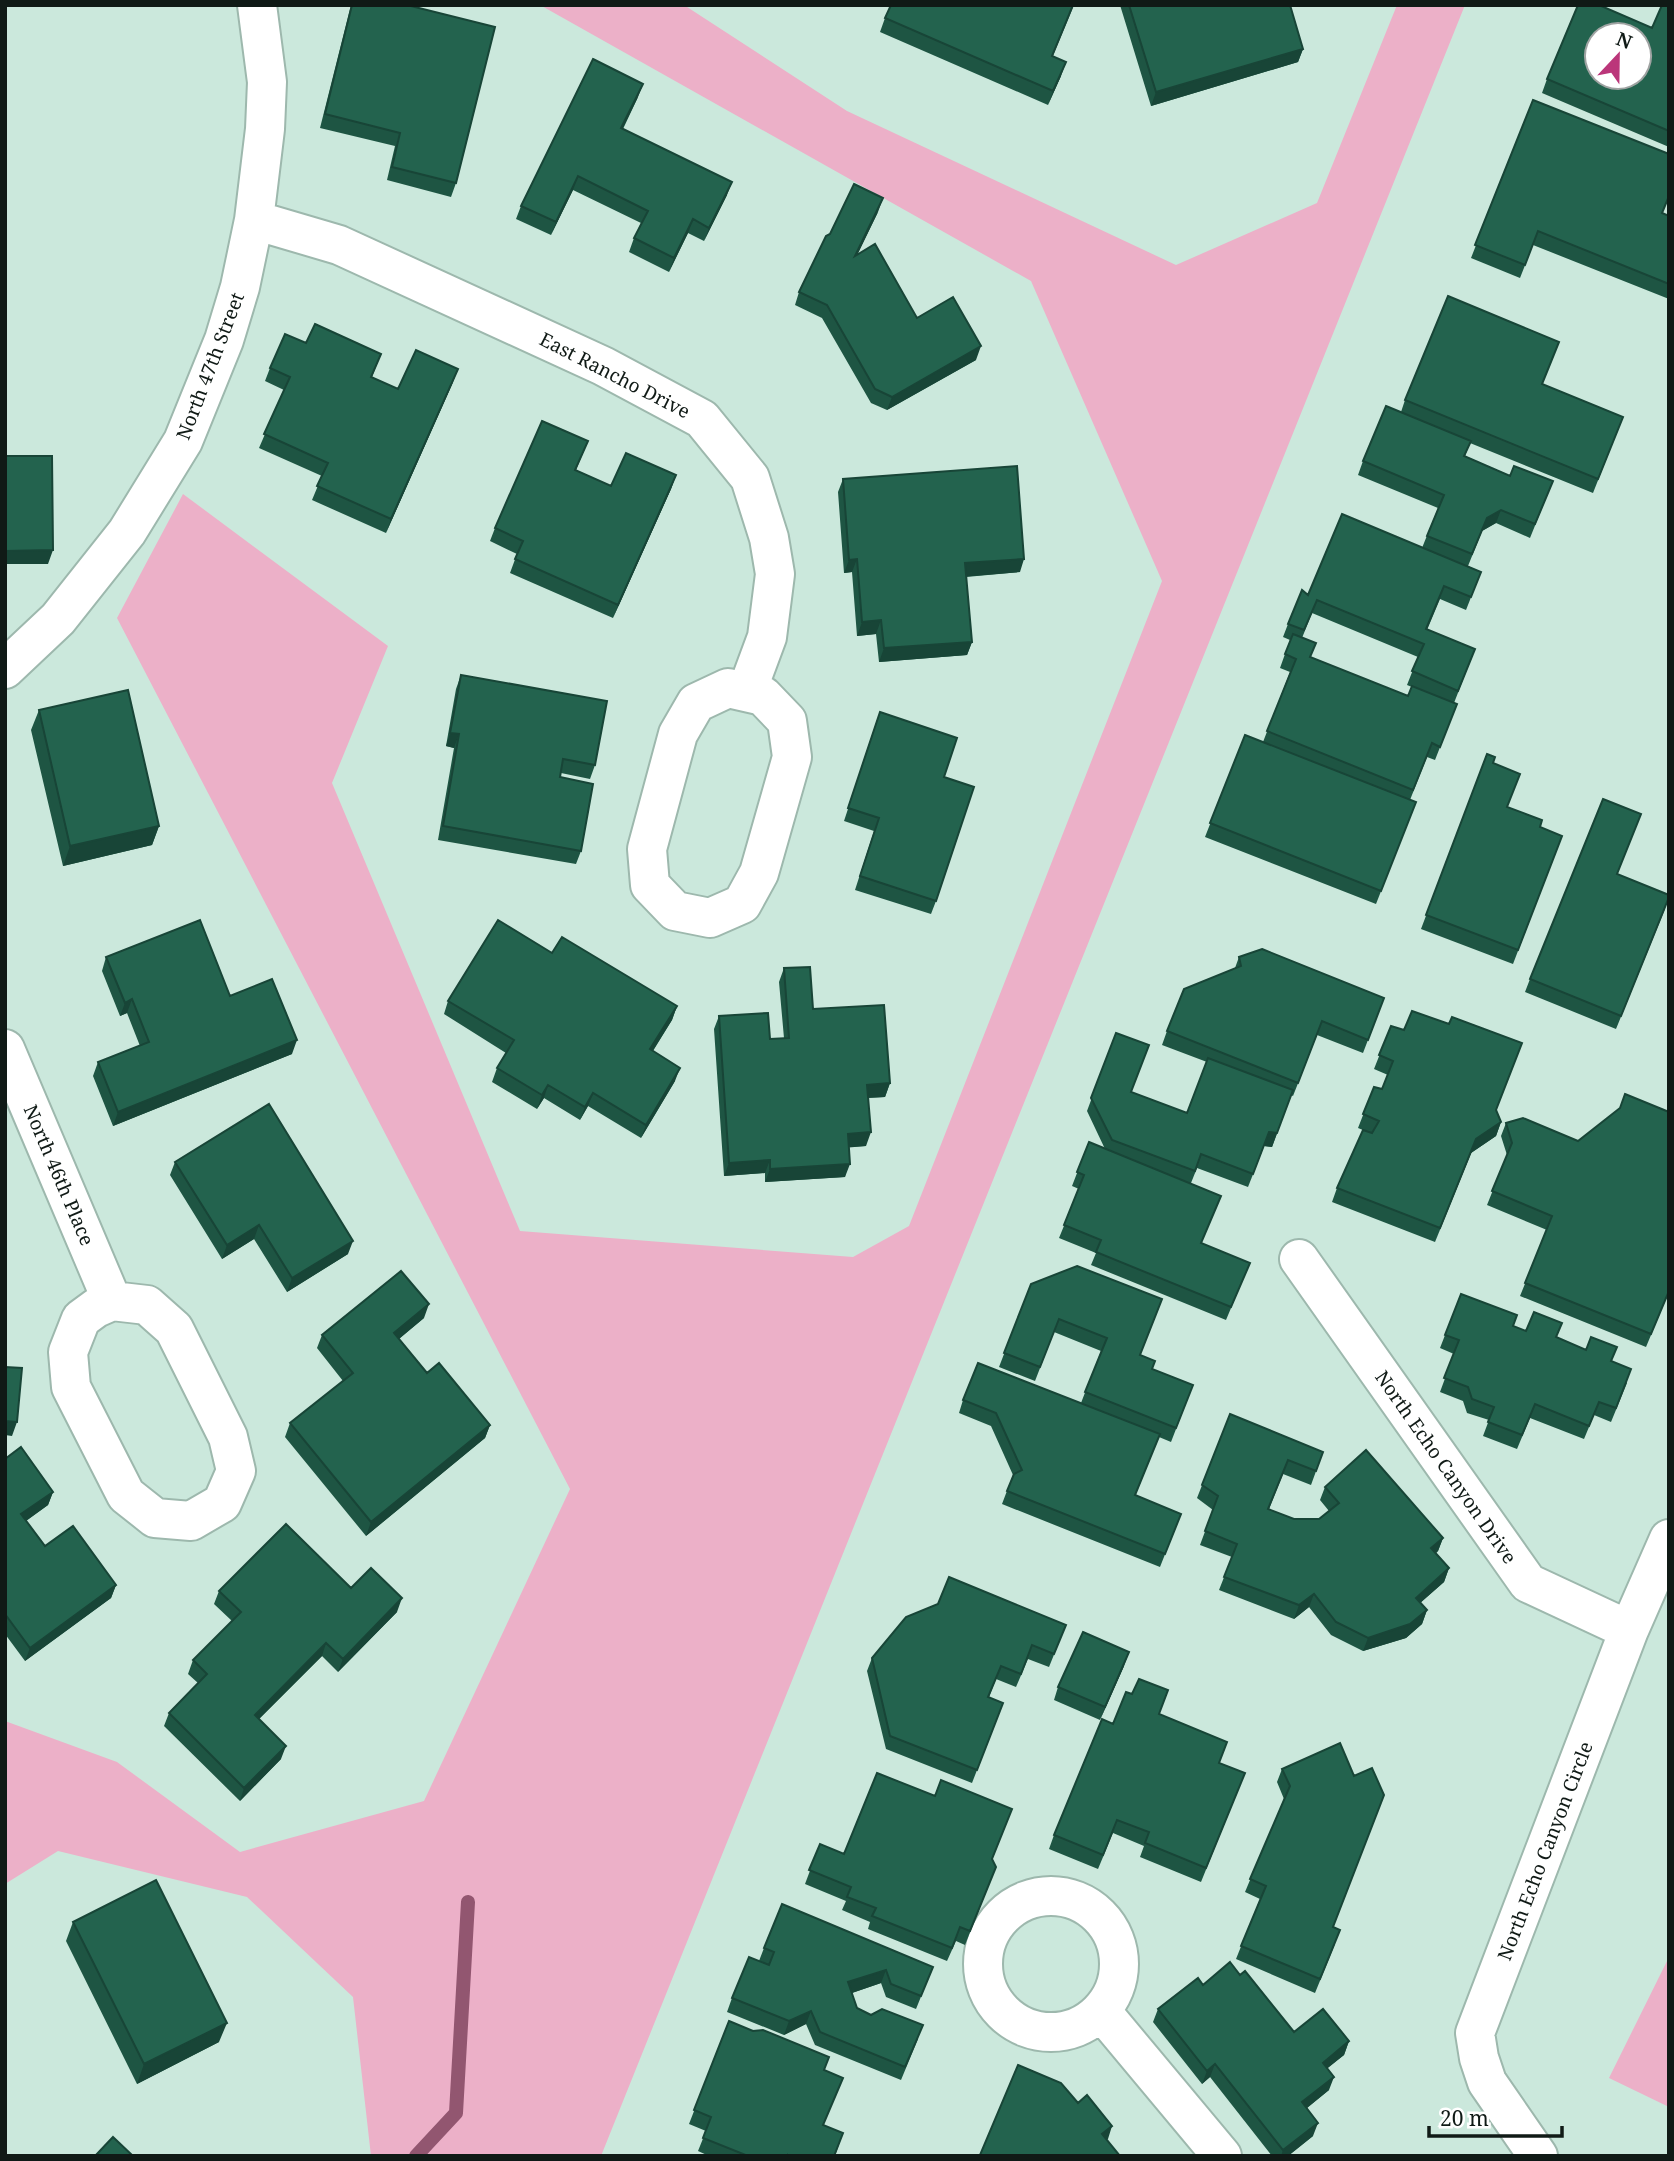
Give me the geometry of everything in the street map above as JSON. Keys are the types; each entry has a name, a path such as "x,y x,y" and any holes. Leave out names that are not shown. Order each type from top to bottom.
{"street":[{"name":"North 47th Street","path":"5,669 58,619 127,532 183,441 224,340 240,287 254,220 265,129 267,82 257,5"},
{"name":"East Rancho Drive","path":"254,220 339,245 603,366 702,419 750,478 769,538 775,574 767,637 747,691"},
{"path":"728,688 747,691 763,696 787,721 792,757 760,873 742,904 710,918 675,911 650,885 647,849 678,734 696,703 728,688"},
{"name":"North 46th Place","path":"5,1049 112,1301"},
{"name":"North Echo Canyon Drive","path":"1299,1259 1528,1583 1629,1630"},
{"path":"112,1301 147,1305 174,1329 228,1437 236,1471 222,1503 191,1521 155,1518 126,1495 71,1387 68,1352 81,1319 112,1301"},
{"name":"North Echo Canyon Circle","path":"1538,2156 1487,2082 1475,2033 1629,1630 1669,1539"},
{"path":"1101,2011 1222,2156"}],"shaded area":[{"path":"540,5 684,5 847,111 1176,265 1317,203 1397,5 1465,5 601,2156 371,2156 353,1997 247,1897 58,1851 5,1884 5,1721 117,1762 240,1852 424,1801 570,1489 117,618 183,494 388,646 332,783 520,1231 853,1257 909,1226 1162,581 1031,281"},
{"path":"1669,1957 1669,2107 1609,2078"}],"building":[{"path":"352,5 407,5 495,27 456,183 392,167 400,133 325,114"},
{"path":"891,5 1073,5 1052,56 1066,62 1053,91 885,18"},
{"path":"1129,5 1290,5 1303,49 1156,92"},
{"path":"1578,5 1599,5 1636,21 1583,21 1583,91 1653,91 1653,26 1662,5 1669,5 1669,131 1547,79"},
{"path":"593,59 643,84 621,128 732,182 709,228 693,219 674,258 634,238 648,211 578,176 556,222 521,206"},
{"path":"1533,100 1669,154 1669,196 1662,213 1669,216 1669,284 1538,231 1525,265 1475,245"},
{"path":"854,184 883,198 855,256 875,244 917,318 953,297 981,346 892,397 875,389 827,305 799,292"},
{"path":"1448,296 1559,342 1542,384 1623,417 1598,479 1405,400"},
{"path":"315,324 381,354 371,377 398,389 416,350 458,369 391,519 317,486 328,463 264,434 290,377 270,368 285,334 306,343"},
{"path":"1386,406 1471,441 1464,456 1510,476 1514,466 1553,481 1535,524 1501,510 1487,518 1472,554 1427,536 1444,495 1363,461"},
{"path":"542,421 588,441 575,470 611,486 626,453 676,475 618,605 515,559 523,541 495,528"},
{"path":"5,444 6,456 52,456 53,550 5,551"},
{"path":"1017,466 1024,559 965,563 972,642 884,648 881,620 862,622 857,559 849,560 843,479"},
{"path":"1342,514 1481,572 1471,597 1444,586 1426,629 1475,649 1458,691 1412,671 1424,644 1317,600 1304,630 1288,624 1302,590 1308,595"},
{"path":"1293,634 1316,643 1310,657 1408,696 1412,686 1457,704 1440,747 1432,743 1413,790 1267,731 1296,659 1285,654"},
{"path":"461,675 607,701 595,765 563,759 560,777 593,784 581,851 443,826 459,734 450,733"},
{"path":"128,690 159,826 70,846 39,710"},
{"path":"880,712 957,738 944,777 974,787 936,901 860,876 879,818 848,808"},
{"path":"1245,735 1416,802 1381,891 1210,823"},
{"path":"1487,754 1495,757 1493,763 1520,774 1507,807 1542,820 1540,827 1562,836 1518,950 1426,915"},
{"path":"1603,799 1641,814 1617,874 1669,895 1621,1016 1530,979"},
{"path":"200,920 230,996 272,979 297,1040 118,1112 98,1062 149,1042 132,999 125,1003 106,957"},
{"path":"498,920 552,953 562,937 677,1006 650,1049 680,1068 646,1125 593,1093 585,1107 548,1085 542,1095 497,1068 514,1040 448,1001"},
{"path":"1262,949 1384,998 1368,1040 1322,1021 1298,1083 1167,1031 1184,989 1241,966 1239,957"},
{"path":"810,967 813,1009 884,1005 890,1083 867,1085 871,1132 848,1134 850,1164 770,1169 770,1160 729,1163 719,1016 768,1013 770,1039 789,1038 784,968"},
{"path":"1412,1011 1449,1024 1452,1017 1522,1043 1496,1110 1501,1122 1476,1139 1440,1228 1337,1188 1363,1130 1372,1133 1379,1121 1363,1114 1374,1087 1382,1089 1393,1061 1379,1055 1391,1026 1404,1030"},
{"path":"1116,1033 1149,1045 1131,1092 1187,1113 1208,1058 1293,1090 1277,1133 1269,1132 1253,1174 1201,1154 1195,1171 1112,1140 1091,1098"},
{"path":"1625,1094 1669,1112 1669,1291 1651,1334 1525,1283 1552,1216 1492,1191 1512,1143 1506,1123 1523,1118 1578,1141 1620,1108"},
{"path":"269,1104 353,1241 292,1278 259,1225 227,1245 175,1162"},
{"path":"1089,1142 1221,1196 1201,1243 1250,1263 1231,1307 1096,1252 1101,1240 1064,1225 1084,1175 1077,1172"},
{"path":"1077,1266 1162,1299 1140,1355 1155,1361 1152,1369 1193,1385 1176,1428 1085,1392 1107,1338 1059,1319 1040,1367 1004,1353 1031,1284"},
{"path":"401,1271 429,1304 394,1333 427,1373 439,1363 490,1425 371,1522 290,1423 353,1373 322,1335"},
{"path":"1461,1294 1517,1315 1513,1326 1526,1331 1534,1312 1562,1323 1556,1337 1586,1350 1591,1337 1617,1347 1611,1361 1631,1369 1616,1408 1599,1402 1589,1426 1535,1404 1522,1435 1488,1422 1494,1407 1472,1399 1468,1387 1444,1378 1459,1340 1445,1335"},
{"path":"978,1363 1160,1434 1135,1495 1181,1514 1165,1554 1007,1491 1014,1474 1022,1470 996,1413 963,1400"},
{"path":"5,1367 22,1368 17,1422 5,1421"},
{"path":"1230,1414 1323,1452 1316,1471 1288,1460 1268,1509 1294,1519 1319,1519 1339,1503 1325,1487 1366,1450 1443,1538 1431,1548 1449,1568 1416,1598 1427,1610 1410,1624 1368,1638 1336,1622 1314,1594 1299,1605 1224,1577 1237,1544 1205,1531 1218,1496 1202,1485"},
{"path":"21,1447 53,1492 21,1514 45,1546 73,1526 116,1585 30,1648 5,1614 5,1459"},
{"path":"286,1524 351,1588 371,1568 402,1598 343,1659 326,1643 255,1715 286,1746 244,1788 169,1713 207,1674 193,1660 241,1612 219,1591"},
{"path":"949,1577 1066,1625 1054,1654 1032,1645 1021,1674 1001,1666 988,1697 1003,1703 977,1770 890,1736 872,1658 906,1617 938,1604"},
{"path":"1083,1632 1129,1652 1105,1707 1058,1687"},
{"path":"1139,1679 1168,1690 1159,1714 1227,1742 1219,1763 1245,1773 1206,1868 1145,1843 1149,1832 1117,1820 1103,1855 1054,1835 1102,1719 1113,1724 1126,1692 1132,1694"},
{"path":"1340,1743 1354,1776 1372,1768 1384,1795 1333,1927 1340,1930 1320,1979 1241,1946 1266,1886 1250,1879 1290,1786 1282,1769"},
{"path":"877,1773 935,1796 941,1780 1012,1809 992,1859 996,1867 970,1931 960,1927 952,1948 872,1916 876,1908 847,1897 851,1887 809,1870 820,1844 844,1854"},
{"path":"156,1880 227,2023 144,2064 73,1922"},
{"path":"782,1904 933,1967 921,1996 891,1984 886,1970 848,1982 857,2008 871,2015 882,2009 923,2025 905,2067 820,2032 811,2011 789,2021 732,1998 749,1957 769,1965 774,1952 764,1948"},
{"path":"1230,1962 1240,1975 1245,1971 1294,2032 1323,2009 1349,2041 1323,2063 1334,2077 1302,2102 1318,2123 1283,2150 1215,2064 1207,2071 1158,2009 1198,1978 1203,1985"},
{"path":"729,2021 753,2031 763,2030 829,2057 824,2070 843,2078 823,2125 843,2133 834,2156 748,2156 703,2138 711,2117 694,2110"},
{"path":"1018,2065 1061,2083 1078,2103 1087,2095 1112,2126 1102,2134 1120,2156 980,2155"},
{"path":"113,2137 133,2156 95,2156"}],"waterway":[{"path":"416,2156 456,2113 468,1902"}]}
